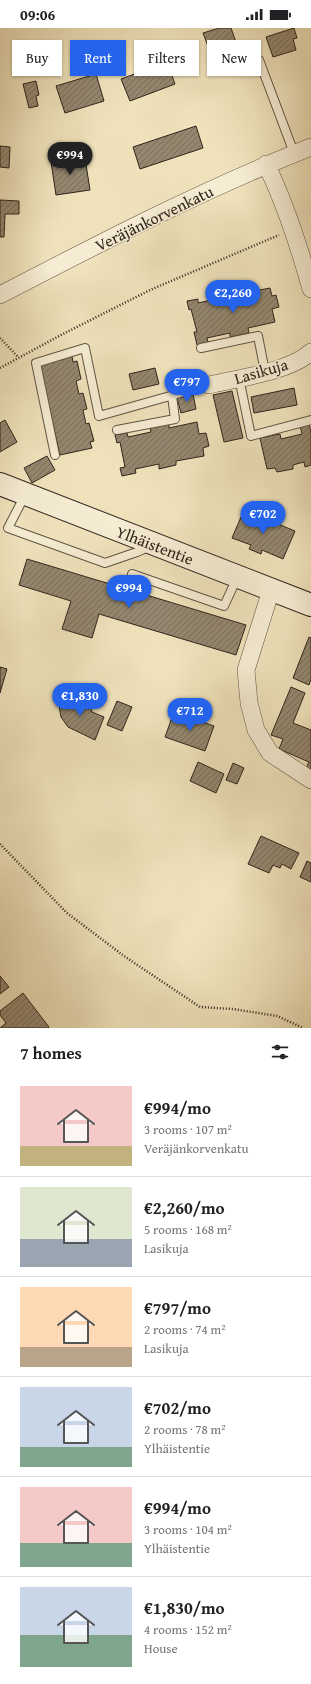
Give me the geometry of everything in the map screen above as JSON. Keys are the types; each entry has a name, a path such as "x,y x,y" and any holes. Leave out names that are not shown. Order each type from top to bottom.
{"street":[{"name":"Veräjänkorvenkatu","path":"0,295 131,227 266,164 311,147"},
{"path":"266,164 294,228 311,289"},
{"name":"Lasikuja","path":"209,385 265,372 290,364 311,352"},
{"name":"Ylhäistentie","path":"0,484 311,605"},
{"path":"271,590 246,670 249,703 256,730 270,752 311,780"}],"lane":[{"path":"261,65 294,153"},
{"path":"201,348 258,336 265,372"},
{"path":"55,454 36,363 85,348 98,416 209,385"},
{"path":"239,378 251,436 311,420"},
{"path":"117,430 175,419 172,396"},
{"path":"25,494 8,528 105,563 137,552 154,544"},
{"path":"132,574 224,606 237,577"}],"path":[{"path":"0,368 18,357 150,290 294,228"},
{"path":"0,338 18,357"},
{"path":"0,844 67,913 124,956 200,1007 233,1009 277,1016 303,1028"}],"building":[{"path":"219,28 231,28 235,40 207,40 207,44 203,33"},
{"path":"294,28 297,38 293,39 296,50 273,57 266,37"},
{"path":"134,74 134,76 172,76 175,84 130,101 121,79"},
{"path":"89,76 97,76 104,101 65,113 56,86"},
{"path":"36,81 39,95 36,96 38,106 29,108 23,84"},
{"path":"196,126 203,148 140,169 133,147"},
{"path":"0,146 10,147 9,168 0,167"},
{"path":"85,158 90,190 56,195 51,162"},
{"path":"0,200 19,201 19,214 5,214 4,237 0,237"},
{"path":"270,288 272,296 276,295 279,307 272,309 275,322 248,328 249,333 230,337 230,333 207,338 208,342 197,345 194,332 197,332 191,309 189,310 187,301 198,299 198,303 225,297 224,294 239,290 239,294"},
{"path":"72,356 73,362 77,361 81,379 76,381 79,394 83,393 87,409 83,410 86,424 89,423 94,441 90,442 92,448 60,455 39,363"},
{"path":"155,368 159,384 133,390 129,374"},
{"path":"294,388 297,405 254,413 251,397"},
{"path":"232,391 243,438 224,442 213,395"},
{"path":"193,394 196,409 181,413 177,398"},
{"path":"5,420 17,442 0,452 0,423"},
{"path":"197,422 199,434 206,433 209,446 203,448 204,456 176,461 176,465 159,469 159,464 135,469 136,473 122,476 120,468 125,467 120,442 117,443 115,435 127,433 128,437 151,432 150,428 169,424 169,428"},
{"path":"309,424 311,432 311,465 305,467 304,462 293,465 293,469 277,472 275,468 267,469 260,438 280,434 281,439 302,434 300,426"},
{"path":"47,456 55,470 32,483 24,468"},
{"path":"244,510 295,531 283,559 262,550 261,554 249,549 251,545 232,538"},
{"path":"27,559 246,625 236,655 99,614 92,638 62,629 71,601 19,585"},
{"path":"309,637 311,638 311,679 309,685 293,678"},
{"path":"0,667 7,669 0,693"},
{"path":"291,687 305,693 293,723 311,730 311,775 304,772 309,762 279,749 283,739 271,735"},
{"path":"74,697 75,704 89,701 92,712 104,717 95,740 68,727 61,717 58,700"},
{"path":"117,701 132,707 122,731 107,725"},
{"path":"174,712 214,726 205,751 165,737"},
{"path":"198,762 224,774 216,793 190,781"},
{"path":"233,763 244,768 237,784 226,780"},
{"path":"261,836 299,853 291,869 282,864 280,868 273,865 269,873 248,864"},
{"path":"307,861 311,863 311,882 300,877"},
{"path":"0,976 9,987 0,994"},
{"path":"23,993 49,1027 48,1028 0,1028 6,1023 0,1015 0,1011"}]}
